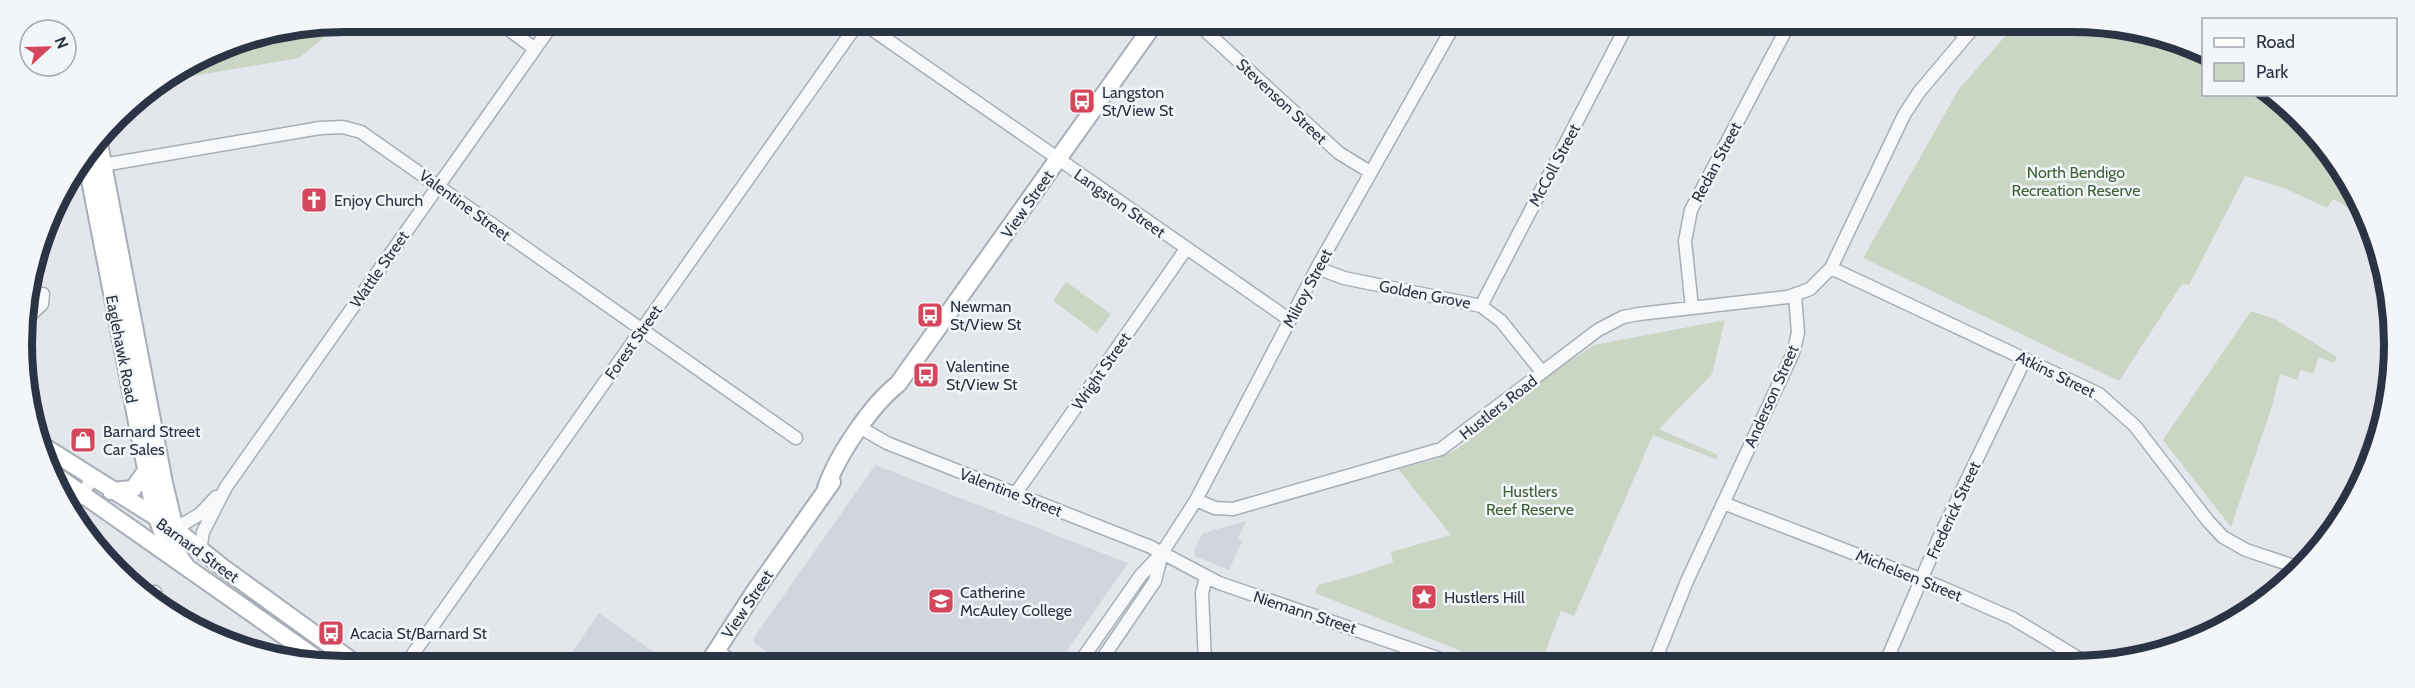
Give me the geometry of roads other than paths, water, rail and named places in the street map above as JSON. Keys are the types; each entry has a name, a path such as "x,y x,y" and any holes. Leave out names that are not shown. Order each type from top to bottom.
{"main road":[{"name":"View Street","path":"712,656 826,488 835,468 866,431 887,393 898,384 1148,32"},
{"name":"Eaglehawk Road","path":"92,164 146,471 157,519 168,541 186,566"},
{"name":"Eaglehawk Road","path":"92,164 175,529"},
{"name":"Barnard Street","path":"50,451 175,529 200,550 345,656"},
{"path":"111,491 133,489 146,471"},
{"name":"Barnard Street","path":"63,481 311,655"}],"street":[{"path":"512,32 535,49"},
{"name":"Wattle Street","path":"200,550 203,532 226,487 547,32"},
{"name":"Forest Street","path":"412,656 852,32"},
{"name":"Langston Street","path":"876,32 1290,320"},
{"name":"Stevenson Street","path":"1207,32 1339,153 1370,172"},
{"name":"Milroy Street","path":"1162,553 1196,500 1317,268 1450,32"},
{"name":"McColl Street","path":"1481,306 1623,32"},
{"name":"Redan Street","path":"1692,308 1684,241 1691,210 1785,32"},
{"path":"1795,295 1816,285 1831,268 1904,115 1919,92 1969,32"},
{"name":"Valentine Street","path":"92,164 333,127 353,129 371,137 437,187 795,438"},
{"name":"Wright Street","path":"1016,493 1186,249"},
{"name":"Golden Grove","path":"1317,268 1344,278 1481,306 1501,321 1542,372"},
{"name":"Atkins Street","path":"1831,268 2080,384 2115,406 2135,426 2208,521 2223,537 2246,550 2292,565"},
{"path":"33,312 42,304 43,294"},
{"name":"Hustlers Road","path":"1196,500 1215,508 1233,509 1441,449 1598,330 1623,317 1795,295"},
{"name":"Anderson Street","path":"1657,656 1687,580 1792,353 1798,333 1795,295"},
{"name":"Frederick Street","path":"1888,656 1921,579 2025,359"},
{"name":"Valentine Street","path":"866,431 887,443 1162,553"},
{"path":"75,504 92,479"},
{"name":"Wattle Street","path":"175,529 200,514 226,487"},
{"name":"Michelsen Street","path":"1723,503 1921,579 2012,618 2075,656"},
{"path":"1084,656 1141,575 1162,553"},
{"path":"1104,656 1152,586 1162,553"},
{"name":"Niemann Street","path":"1162,553 1206,577 1422,656"},
{"path":"1205,656 1202,593 1206,577"}],"place":[{"name":"Langston St/View St","path":"1082,101"},
{"name":"Enjoy Church","path":"314,200"},
{"name":"Newman St/View St","path":"930,315"},
{"name":"Valentine St/View St","path":"926,375"},
{"name":"Barnard Street Car Sales","path":"83,440"},
{"name":"Hustlers Hill","path":"1424,597"},
{"name":"Catherine McAuley College","path":"941,601"},
{"name":"Acacia St/Barnard St","path":"331,633"}],"park label":[{"name":"North Bendigo Recreation Reserve","path":"2076,181"},
{"name":"Hustlers Reef Reserve","path":"1530,500"}]}
